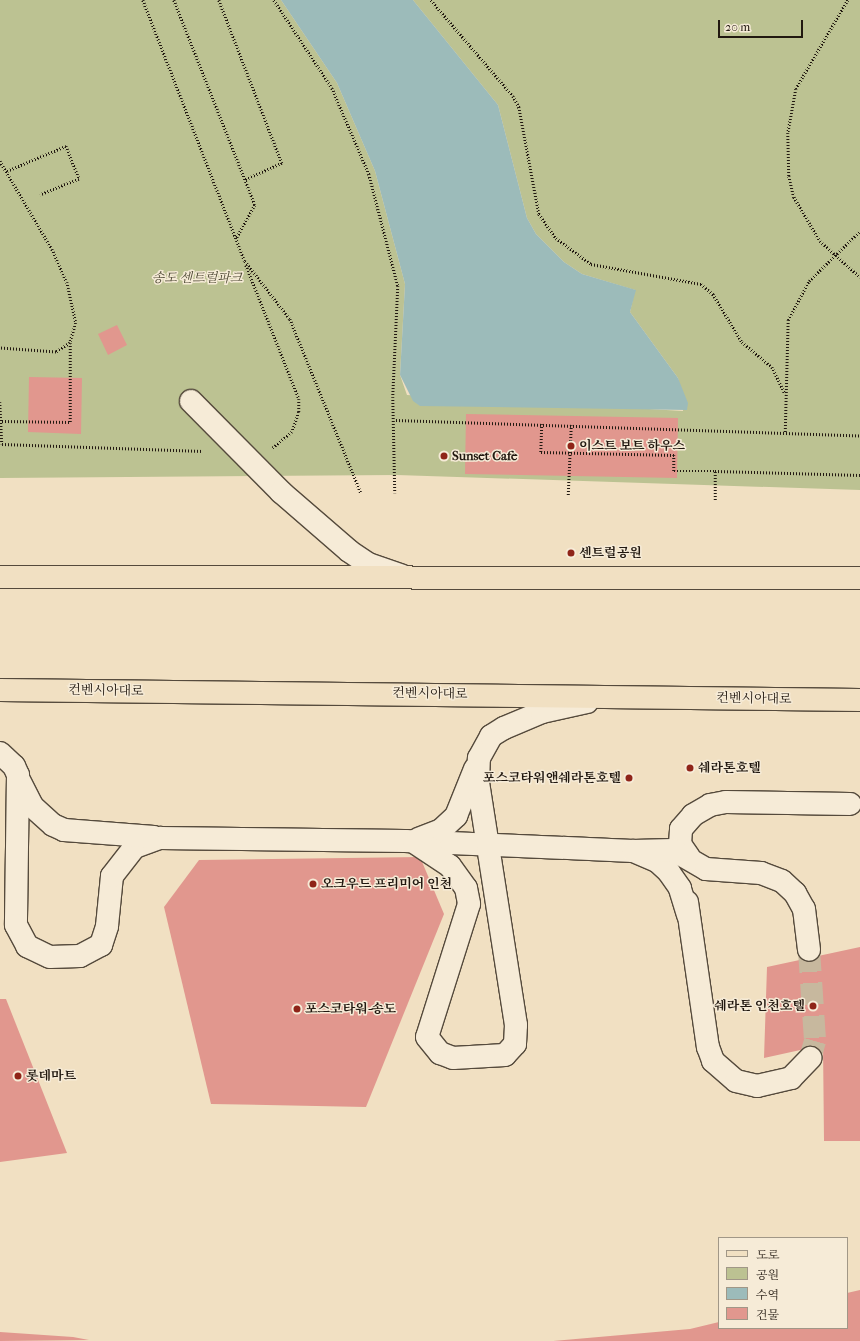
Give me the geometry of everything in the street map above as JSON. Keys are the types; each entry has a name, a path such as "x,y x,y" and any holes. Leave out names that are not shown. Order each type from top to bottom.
{"main road":[{"path":"0,577 860,578"},
{"name":"컨벤시아대로","path":"0,690 860,700"}],"street":[{"path":"191,401 281,492 349,551 368,564 409,578"},
{"path":"405,841 429,836 456,816 479,758 491,736 542,712 574,703 631,697"},
{"path":"0,753 14,766 34,807 53,825 77,832 160,838 405,841 487,843 633,851 674,850 689,856 714,871"},
{"path":"405,841 417,843 438,856 466,888 469,904 427,1028 431,1046 453,1058 505,1055 512,1050 516,1037 478,783 479,758"},
{"path":"18,775 16,925 20,938 36,952 66,958 92,952 101,945 108,926 112,876 135,847 160,838"},
{"path":"689,856 680,844 681,829 692,815 710,805 726,802 850,804"},
{"path":"633,851 657,861 669,872 680,888 688,915"},
{"path":"809,950 804,909 788,886 761,872 714,871 700,873 691,880 687,894 688,915 708,1047 723,1073 736,1081 757,1086 775,1084 791,1078 810,1058"}],"path":[{"path":"143,0 245,261 290,319 361,493"},
{"path":"174,0 255,205 236,239"},
{"path":"219,0 282,163 245,180"},
{"path":"274,0 332,88 369,174 398,286 395,493"},
{"path":"431,0 513,96 518,107 539,214 556,238 590,264 701,284 713,294 742,342 772,366 785,394"},
{"path":"848,0 801,78 788,133 789,176 794,196 820,240 860,277"},
{"path":"7,171 66,146 79,179 40,195"},
{"path":"0,161 32,212 67,282 76,323 70,343 70,422 2,421"},
{"path":"785,432 788,320 809,281 835,254 860,232"},
{"path":"0,348 46,354 70,343"},
{"path":"396,420 860,434"},
{"path":"542,424 541,452 674,455 674,471 860,475"},
{"path":"568,495 571,425"},
{"path":"715,471 715,500"}],"green space":[{"name":"송도 센트럴파크","path":"0,0 281,0 337,83 375,171 405,284 400,375 407,395 683,411 678,378 630,312 635,290 582,274 564,262 536,234 527,218 498,105 413,0 860,0 860,490 397,475 0,478"}],"water":[{"path":"281,0 413,0 498,105 527,218 536,234 564,262 582,274 636,290 630,312 678,378 688,403 687,410 420,406 413,401 400,375 405,284 375,171 337,83"}],"building":[{"path":"117,325 127,345 108,355 98,334"},
{"path":"29,377 82,378 81,434 28,432"},
{"name":"이스트 보트 하우스","path":"466,414 678,418 677,478 465,474"},
{"name":"포스코타워-송도","path":"420,857 444,914 366,1107 211,1104 164,907 199,860"},
{"name":"쉐라톤 인천호텔","path":"860,947 860,1141 824,1141 823,1045 764,1058 767,967"},
{"name":"롯데마트","path":"0,999 6,999 67,1153 0,1162"},
{"path":"860,1290 860,1341 553,1341 690,1329 718,1322 718,1329 848,1329 848,1293"},
{"path":"0,1332 73,1337 89,1340 0,1341"}],"tunnel":[{"path":"809,950 815,1041 810,1058"}],"place":[{"name":"이스트 보트 하우스","path":"571,446"},
{"name":"Sunset Cafe","path":"444,456"},
{"name":"센트럴공원","path":"571,553"},
{"name":"쉐라톤호텔","path":"690,768"},
{"name":"포스코타워앤쉐라톤호텔","path":"629,778"},
{"name":"오크우드 프리미어 인천","path":"313,884"},
{"name":"쉐라톤 인천호텔","path":"813,1006"},
{"name":"포스코타워-송도","path":"297,1009"},
{"name":"롯데마트","path":"18,1076"}]}
